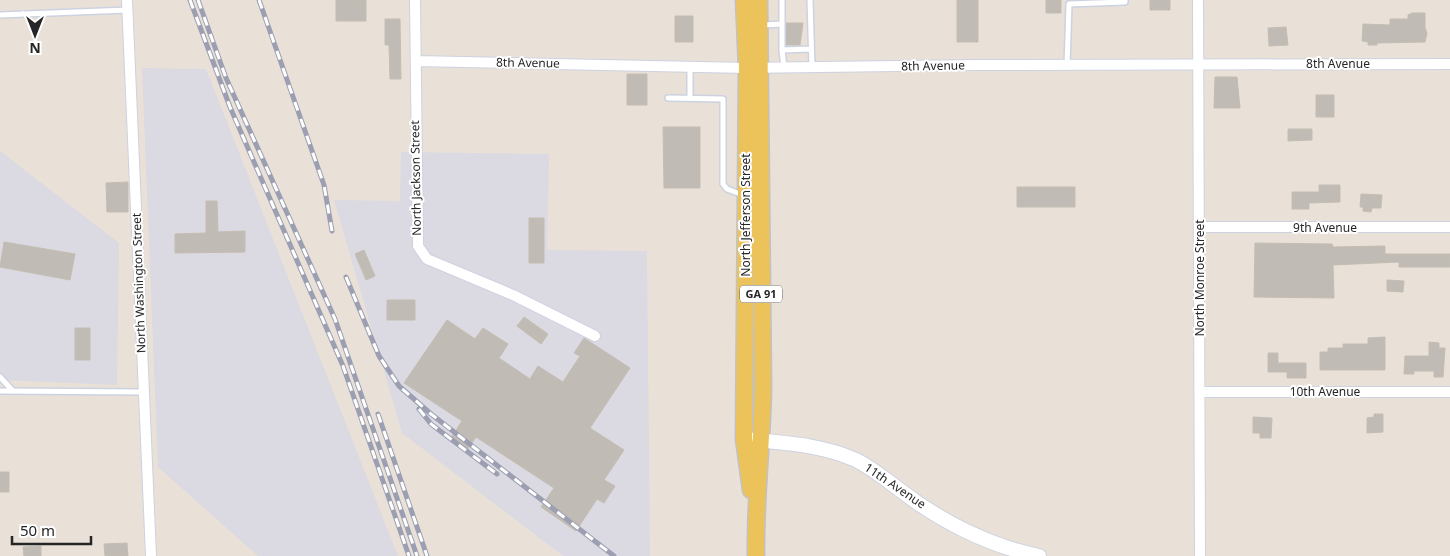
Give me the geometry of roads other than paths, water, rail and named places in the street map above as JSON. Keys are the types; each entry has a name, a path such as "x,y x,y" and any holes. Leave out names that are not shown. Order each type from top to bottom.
{"main road":[{"name":"North Jefferson Street","path":"744,0 752,68 762,441 755,520"},
{"name":"North Jefferson Street","path":"756,556 755,520 744,439 746,196 752,68 759,25 759,0"}],"street":[{"name":"North Jackson Street","path":"414,0 418,246 427,260 513,296 595,336"},
{"name":"North Monroe Street","path":"1198,0 1200,556"},
{"name":"North Washington Street","path":"128,5 143,392 152,556"},
{"name":"8th Avenue","path":"416,61 752,68 1450,64"},
{"name":"9th Avenue","path":"1200,227 1450,227"},
{"name":"10th Avenue","path":"1200,392 1450,392"},
{"name":"11th Avenue","path":"744,439 823,448 846,456 868,466 947,520 999,545 1039,556"}],"lane":[{"path":"782,0 784,68"},
{"path":"810,0 812,68"},
{"path":"1067,65 1069,4 1125,2 1125,0"},
{"path":"0,15 128,5"},
{"path":"759,25 782,24"},
{"path":"782,50 811,49"},
{"path":"690,67 690,98"},
{"path":"668,98 723,99 722,184 727,189 746,196"},
{"path":"0,377 14,391"},
{"path":"0,391 143,392"}],"railway":[{"path":"190,0 230,107 343,366 409,556"},
{"path":"198,0 226,78 335,319 417,556"},
{"path":"259,0 324,185 332,231"},
{"path":"346,277 379,356 399,386 431,414 614,556"},
{"path":"419,409 431,424 497,474"},
{"path":"378,414 427,556"}]}
